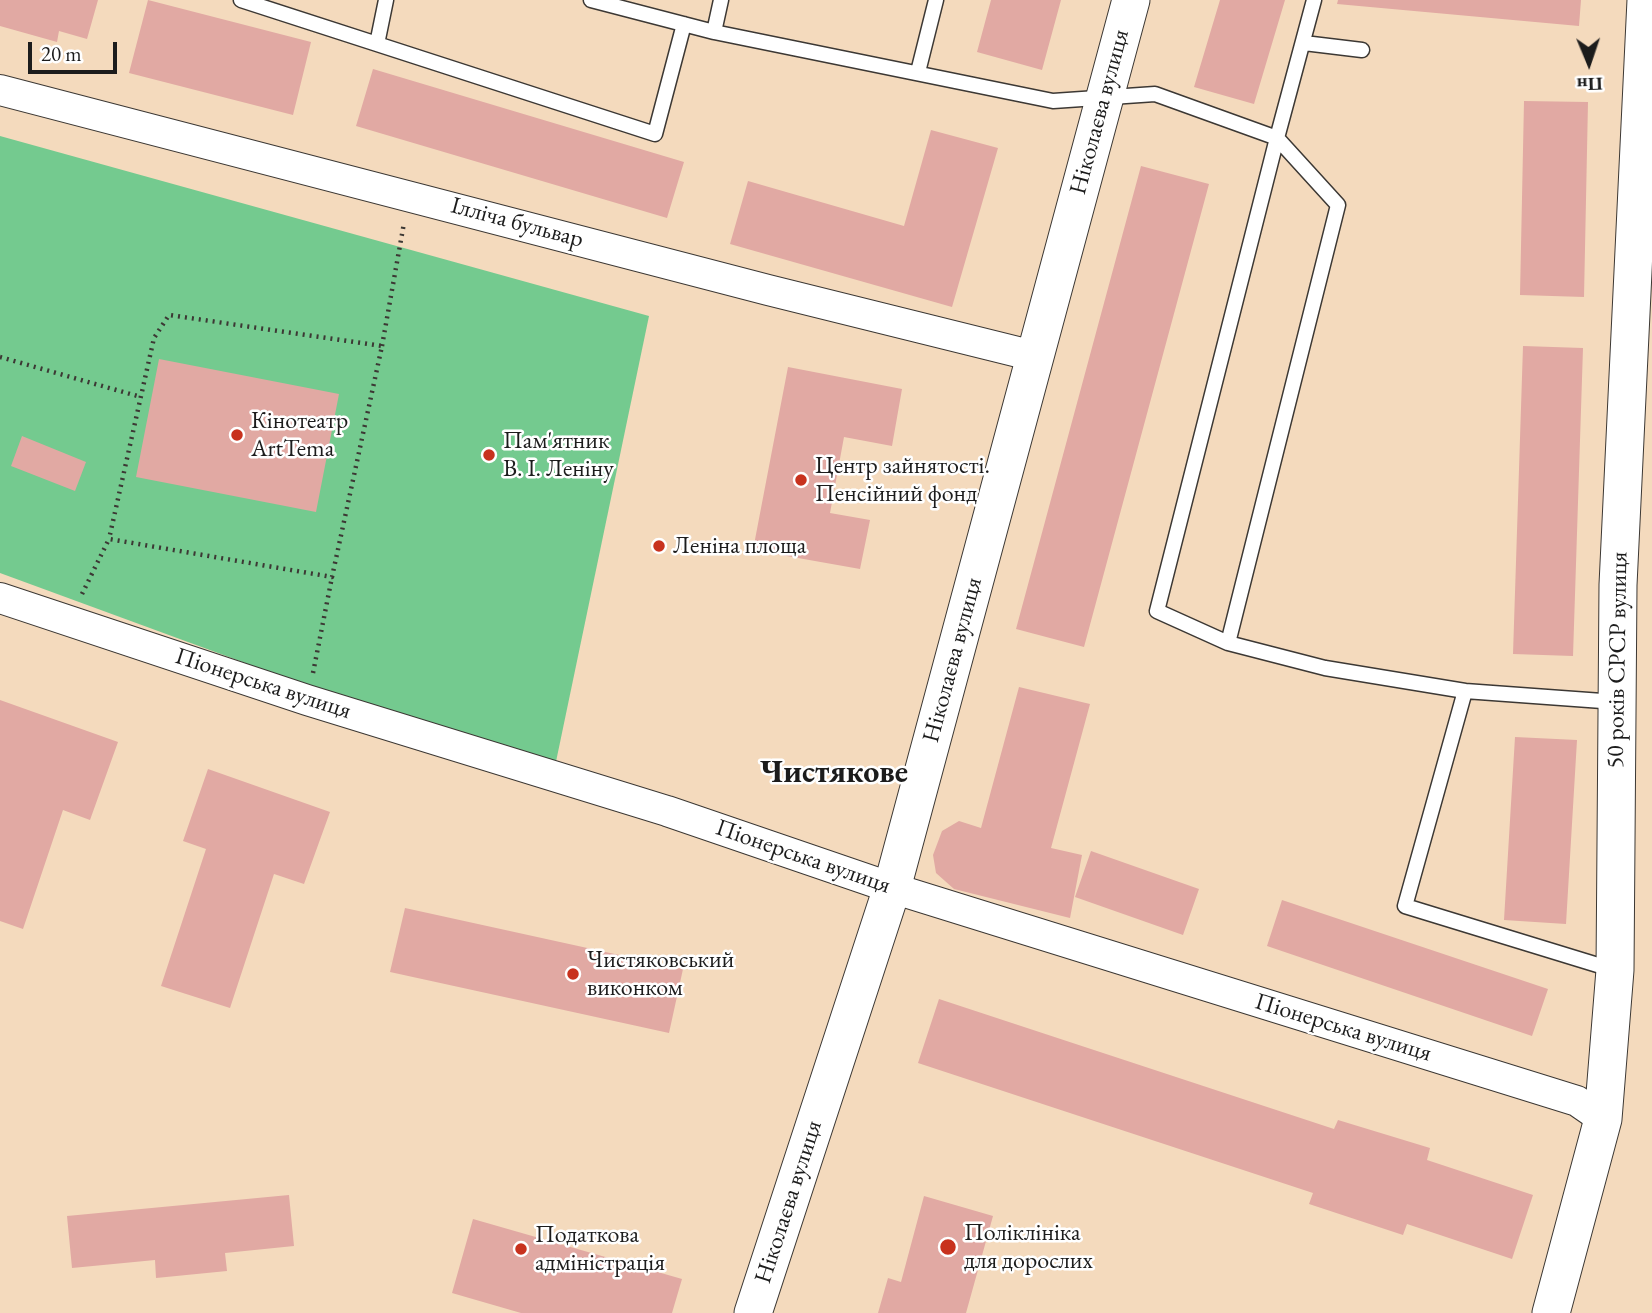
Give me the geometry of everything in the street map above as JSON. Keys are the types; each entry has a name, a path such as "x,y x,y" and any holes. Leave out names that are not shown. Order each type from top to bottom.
{"street":[{"name":"Ніколаєва вулиця","path":"753,1313 892,888 1131,0"},
{"name":"50 років СРСР вулиця","path":"1551,1313 1603,1119 1615,970 1618,585 1637,309 1646,0"},
{"name":"Ілліча бульвар","path":"0,90 409,194 768,290 1034,356"},
{"name":"Піонерська вулиця","path":"0,598 307,700 667,811 892,888 1577,1101 1603,1119"}],"lane":[{"path":"242,0 655,134 684,24"},
{"path":"377,44 386,0"},
{"path":"591,0 714,32 1053,101 1156,93 1277,138 1338,205 1228,643"},
{"path":"714,32 721,0"},
{"path":"918,72 936,0"},
{"path":"1314,0 1157,611 1228,643 1325,668 1465,691 1616,702"},
{"path":"1304,43 1362,50"},
{"path":"1465,691 1405,906 1615,970"}],"path":[{"path":"307,700 382,346 409,194"},
{"path":"70,621 109,539 154,338 169,315 382,346"},
{"path":"0,356 141,397"},
{"path":"109,539 332,577"}],"green space":[{"path":"0,136 649,316 553,776 0,573"}],"building":[{"path":"0,0 98,0 87,39 59,31 57,42 0,26"},
{"path":"148,0 311,42 293,115 129,73"},
{"path":"991,0 1061,0 1042,70 977,52"},
{"path":"1220,0 1285,0 1254,104 1194,87"},
{"path":"1338,0 1581,0 1579,26 1337,4"},
{"path":"373,69 684,162 667,218 356,126"},
{"path":"1524,101 1588,102 1584,297 1520,295"},
{"path":"931,130 998,148 952,307 730,244 748,181 904,226"},
{"path":"1141,166 1209,184 1084,647 1016,629"},
{"path":"1523,346 1583,348 1573,656 1513,654"},
{"name":"Кінотеатр ArtTema","path":"159,359 339,394 316,512 136,477"},
{"name":"Центр зайнятості. Пенсійний фонд","path":"788,367 902,389 892,446 844,437 830,513 870,520 860,569 753,550"},
{"path":"22,436 86,462 75,491 11,466"},
{"path":"1019,687 1090,704 1051,848 1082,855 1070,918 954,889 936,873 933,855 942,831 959,821 981,828"},
{"path":"0,700 118,742 90,820 63,810 23,929 0,921"},
{"path":"1515,737 1577,740 1566,924 1504,920"},
{"path":"208,769 330,812 304,884 274,874 230,1008 161,986 206,849 183,841"},
{"path":"1091,851 1199,889 1183,935 1075,897"},
{"path":"1282,900 1548,989 1532,1036 1267,946"},
{"path":"405,908 683,969 669,1033 390,972"},
{"path":"939,999 1334,1129 1338,1120 1430,1148 1427,1160 1533,1195 1512,1259 1407,1224 1403,1235 1309,1204 1313,1193 918,1063"},
{"path":"289,1195 294,1246 225,1253 227,1271 156,1278 155,1260 72,1268 67,1216"},
{"name":"Поліклініка для дорослих","path":"924,1196 993,1216 966,1313 878,1313 888,1278 901,1282"},
{"name":"Податкова адміністрація","path":"473,1219 682,1279 672,1313 521,1313 452,1293"}],"place":[{"name":"Кінотеатр ArtTema","path":"237,435"},
{"name":"Пам'ятник В. І. Леніну","path":"489,455"},
{"name":"Центр зайнятості. Пенсійний фонд","path":"801,480"},
{"name":"Леніна площа","path":"659,546"},
{"name":"Чистяковський виконком","path":"573,974"},
{"name":"Поліклініка для дорослих","path":"948,1247"},
{"name":"Податкова адміністрація","path":"521,1249"}],"district":[{"name":"Чистякове","path":"834,773"}]}
